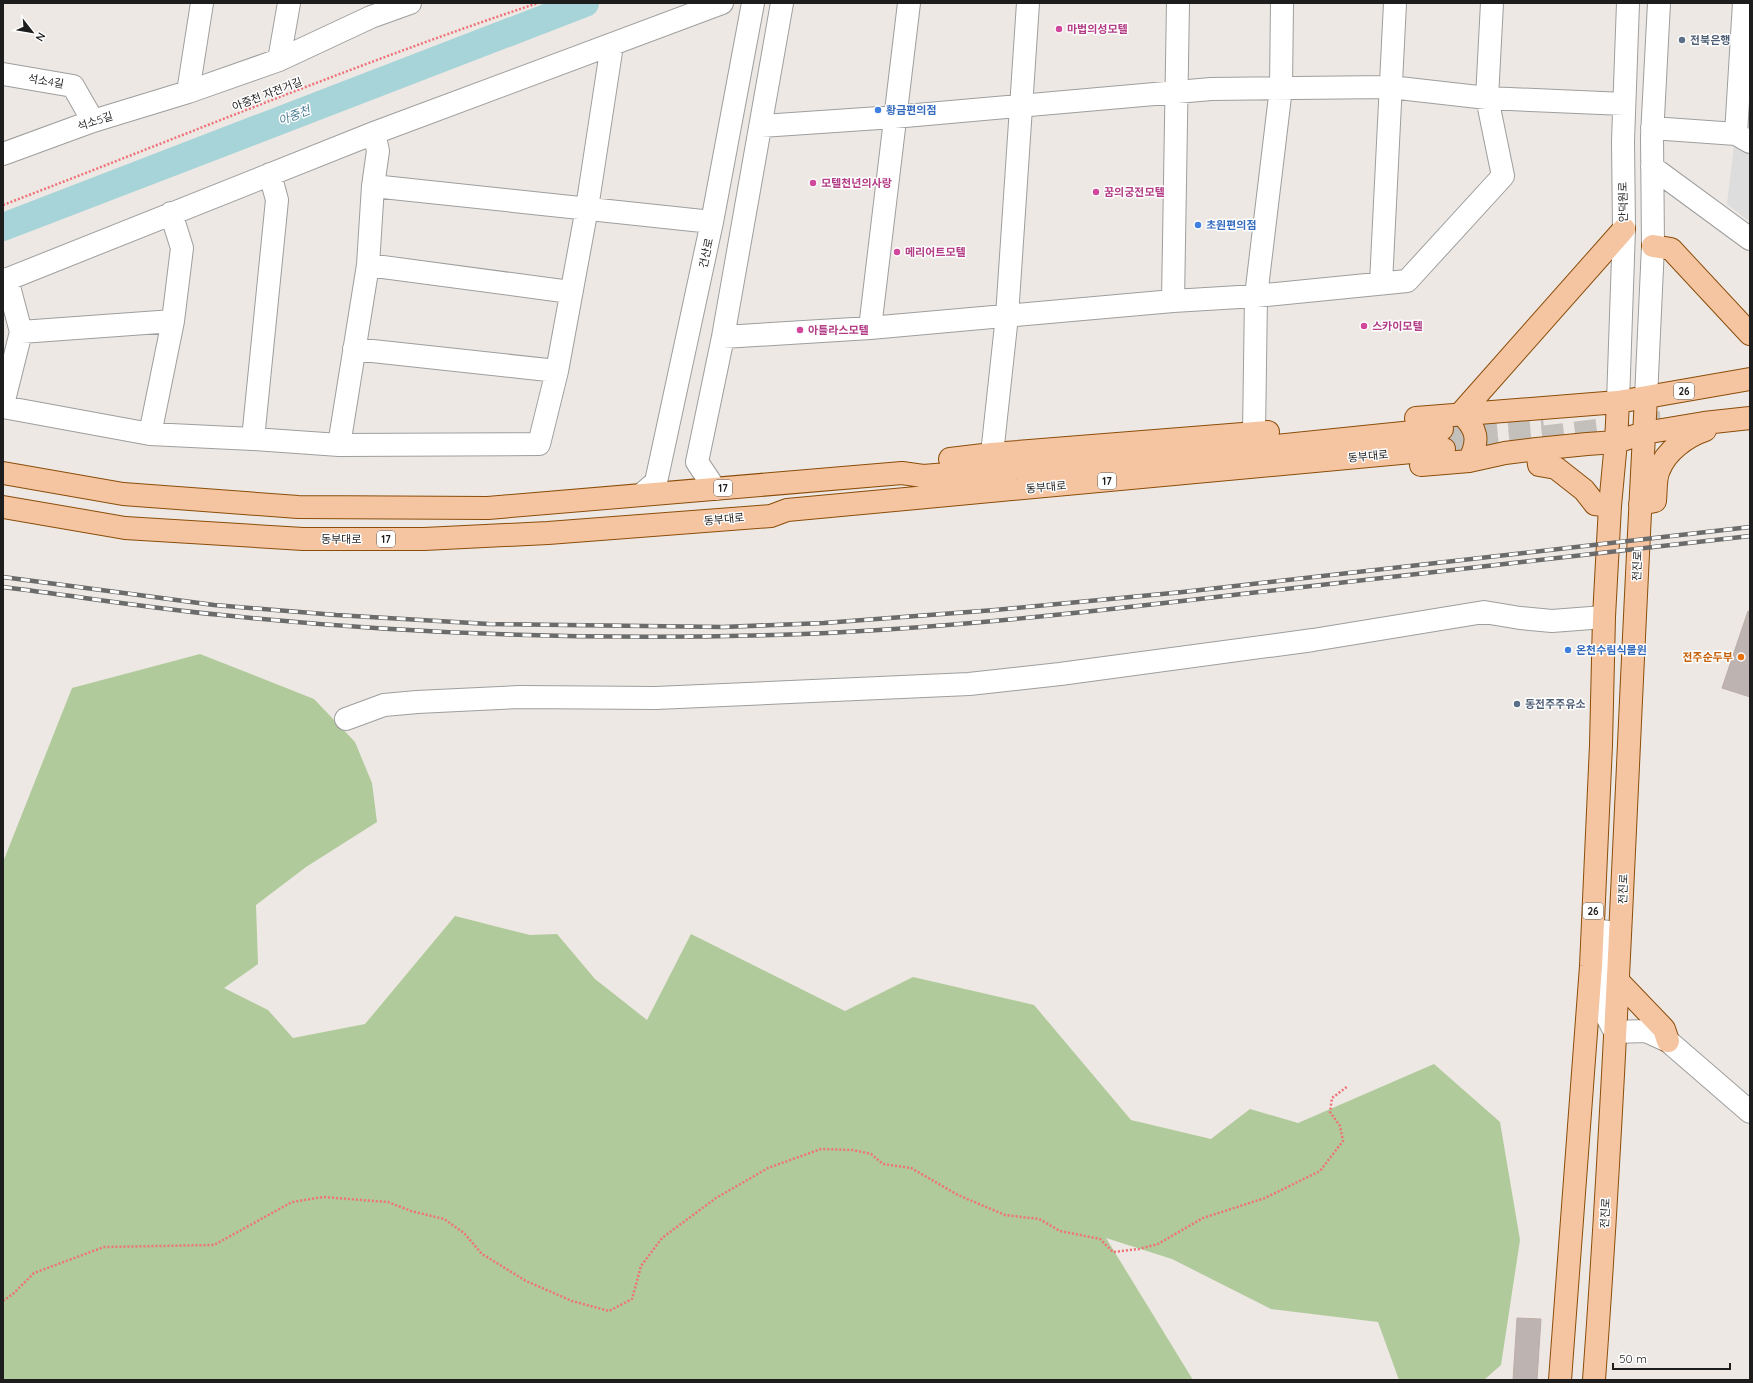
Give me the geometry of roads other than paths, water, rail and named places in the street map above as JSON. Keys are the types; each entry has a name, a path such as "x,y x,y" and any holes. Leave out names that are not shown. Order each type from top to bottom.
{"main road":[{"path":"1469,461 1475,450 1476,435 1472,424 1460,413 1624,229"},
{"path":"1653,246 1671,249 1750,334"},
{"name":"26","path":"1560,1380 1593,930 1601,745 1604,617 1610,506 1618,402 1750,379"},
{"name":"전진로","path":"1594,1380 1619,982 1646,398"},
{"name":"동부대로","path":"902,473 922,463 992,454 1254,433 1460,413 1618,402"},
{"path":"771,516 790,521 1469,461 1505,453 1616,442 1644,433 1704,423 1750,418"},
{"path":"1640,504 1656,501 1658,470 1674,448 1693,434 1705,430 1704,423"},
{"name":"동부대로","path":"3,473 123,494 298,507 488,508 902,473 924,476 1196,454 1443,439 787,510 771,516 540,534 424,539 303,539 125,528 3,507"},
{"path":"1537,449 1539,465 1556,468 1584,490 1595,504 1610,506"},
{"path":"1619,982 1664,1029 1668,1041"}],"street":[{"path":"279,60 288,3"},
{"name":"석소5길","path":"3,154 93,121 188,92 279,60 373,10 410,3"},
{"path":"612,45 586,208 557,371 539,444 339,445 150,434 3,406 21,332 5,280 374,133 722,3"},
{"name":"건산로","path":"640,495 656,482 712,222 753,3"},
{"path":"715,489 696,462 723,337 782,3"},
{"path":"870,328 894,117 909,3"},
{"path":"992,454 1007,316 1028,3"},
{"path":"1173,301 1178,3"},
{"path":"1254,433 1256,296 1281,88 1282,3"},
{"path":"1381,283 1395,3"},
{"path":"723,337 870,328 1173,301 1256,296 1407,281 1503,176 1488,98 1492,3"},
{"name":"안덕원로","path":"1618,402 1624,229 1624,104 1628,3"},
{"path":"1646,398 1653,246 1652,128 1659,3"},
{"path":"1652,128 1743,138 1744,3"},
{"path":"188,92 197,4"},
{"name":"석소4길","path":"3,74 74,86 93,121"},
{"path":"761,126 894,117 1211,89 1390,87 1488,98 1624,104"},
{"path":"339,445 368,265 373,186 378,151 374,133"},
{"path":"1652,167 1750,239"},
{"path":"253,439 277,200 270,174"},
{"path":"373,186 712,222"},
{"path":"150,434 173,321 182,248 171,213"},
{"path":"368,265 570,292"},
{"path":"21,332 173,321"},
{"path":"354,349 557,371"},
{"path":"346,719 384,705 417,702 520,697 656,698 969,684 1060,674 1289,643 1484,612 1520,618 1552,621 1604,617"},
{"path":"1593,930 1608,932 1604,1011 1615,1032 1646,1031 1668,1041 1750,1112"}],"waterway":[{"name":"아중천","path":"3,227 585,3"}],"tunnel":[{"path":"1442,429 1543,418"},
{"path":"1444,449 1661,422"}],"railway":[{"path":"3,577 214,605 336,615 489,624 723,627 824,623 995,610 1183,592 1750,527"},
{"path":"3,587 194,612 294,622 439,632 512,635 657,637 803,634 965,624 1072,613 1750,536"}],"place":[{"name":"마법의성모텔","path":"1059,29"},
{"name":"전북은행","path":"1682,40"},
{"name":"황금편의점","path":"878,110"},
{"name":"모텔천년의사랑","path":"813,183"},
{"name":"꿈의궁전모텔","path":"1096,192"},
{"name":"초원편의점","path":"1198,225"},
{"name":"메리어트모텔","path":"897,252"},
{"name":"스카이모텔","path":"1364,326"},
{"name":"아틀라스모텔","path":"800,330"},
{"name":"온천수림식물원","path":"1568,650"},
{"name":"전주순두부","path":"1741,657"},
{"name":"동전주주유소","path":"1517,704"}]}
